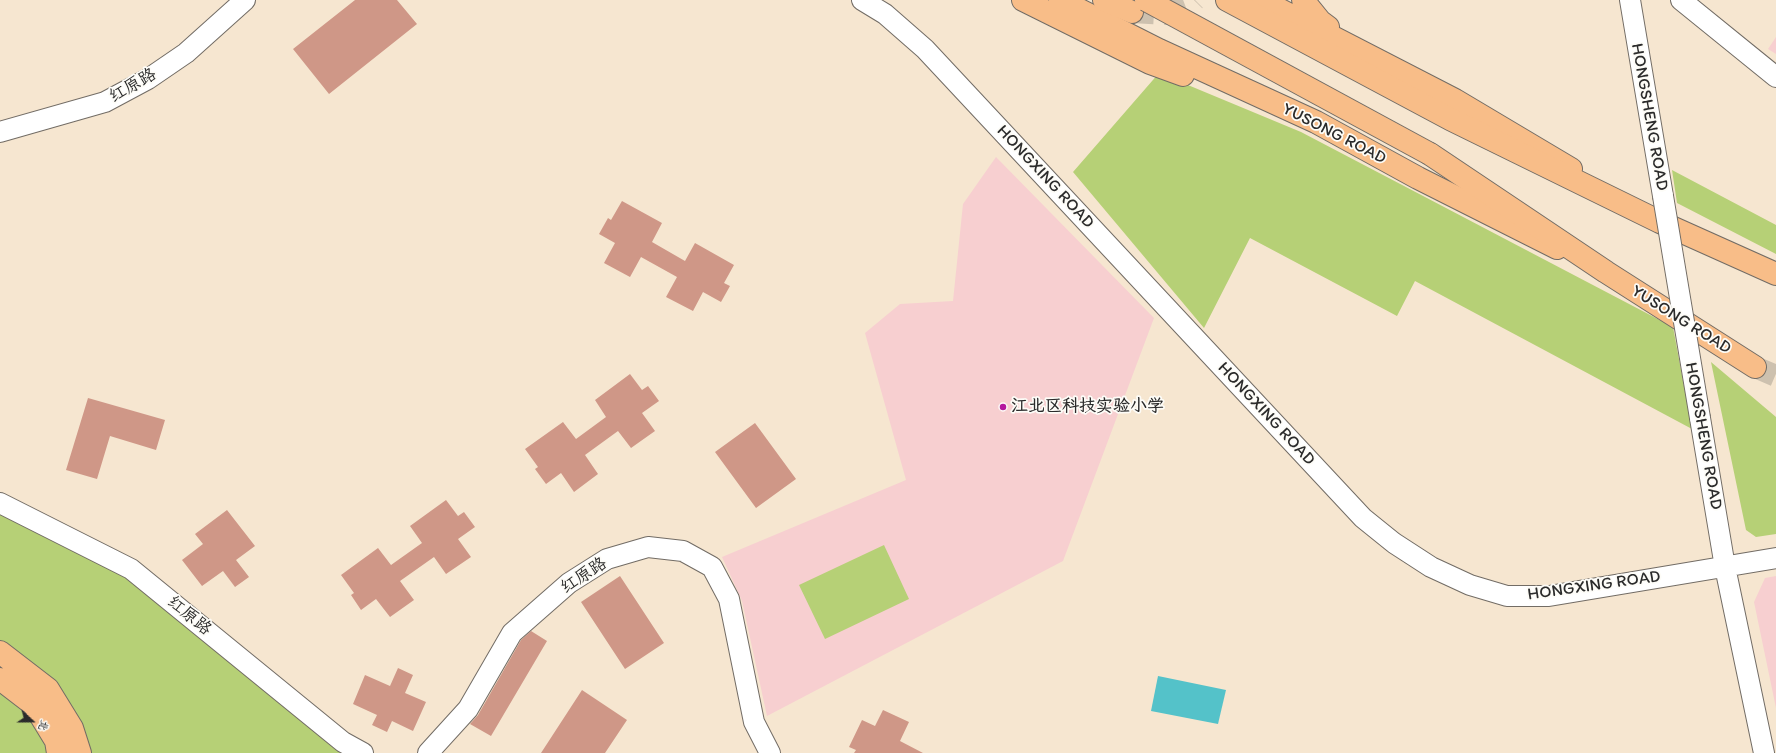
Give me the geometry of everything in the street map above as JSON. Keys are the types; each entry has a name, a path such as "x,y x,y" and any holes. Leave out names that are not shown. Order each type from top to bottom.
{"main road":[{"path":"1023,0 1154,57"},
{"name":"YUSONG ROAD","path":"1060,0 1154,57 1316,122 1418,178 1606,272"},
{"name":"YUSONG ROAD","path":"1104,0 1139,6 1430,154 1606,272 1755,367"},
{"path":"1227,0 1453,109 1660,222 1776,274"},
{"path":"1261,0 1356,48"},
{"path":"1303,0 1320,21 1356,48 1453,109"},
{"path":"0,652 48,689 72,728 80,753"},
{"path":"0,679 34,705 56,741 58,753"}],"street":[{"name":"红原路","path":"0,132 105,102 148,79 186,53 245,0"},
{"name":"HONGXING ROAD","path":"862,0 885,14 925,48 1363,518 1394,543 1431,567 1470,585 1507,596 1549,596 1776,558"},
{"name":"HONGSHENG ROAD","path":"1630,0 1725,567 1764,753"},
{"path":"1681,0 1776,77"},
{"name":"红原路","path":"0,502 131,569 343,742 363,753"},
{"name":"红原路","path":"428,753 468,710 512,633 569,583 607,559 648,547 684,551 712,567 729,599 754,722 770,753"}],"shaded area":[{"path":"1776,37 1776,54 1768,49"},
{"name":"江北区科技实验小学","path":"996,157 1154,318 1063,561 767,716 742,601 722,557 906,480 865,333 900,304 953,301 963,204"},
{"path":"1776,576 1776,708 1754,602 1765,578"}],"green space":[{"path":"1159,73 1301,132 1673,327 1692,429 1415,281 1397,316 1250,238 1204,328 1073,172"},
{"path":"1672,170 1776,225 1776,254 1677,203"},
{"path":"1711,362 1776,417 1776,534 1756,537 1746,530"},
{"path":"0,513 126,577 346,753 90,753 0,641"},
{"path":"884,545 909,599 825,639 799,585"},
{"path":"0,685 30,708 53,753 0,753"}],"water":[{"path":"1158,676 1226,690 1218,724 1151,711"}],"building":[{"path":"355,0 397,0 417,24 329,94 293,49"},
{"path":"622,201 662,223 652,242 685,261 695,243 734,265 724,283 730,286 721,302 703,292 693,311 666,297 677,277 641,257 630,277 604,263 615,243 599,234 608,218 611,220"},
{"path":"630,374 642,390 648,386 659,401 642,413 655,431 631,448 618,431 585,455 598,474 574,492 561,473 546,484 535,469 538,467 525,449 563,422 576,439 606,417 595,400"},
{"path":"88,398 165,420 156,450 110,436 97,479 66,470"},
{"path":"755,423 796,479 756,508 715,452"},
{"path":"446,500 458,516 464,512 475,527 458,539 471,557 446,574 434,557 400,581 414,600 390,617 376,599 361,610 351,595 354,593 341,575 378,548 391,565 422,543 410,526"},
{"path":"227,510 255,546 236,560 249,577 235,587 223,571 202,586 182,560 203,544 195,534"},
{"path":"620,576 664,643 625,669 581,602"},
{"path":"531,631 547,641 491,736 470,724 478,715 521,640"},
{"path":"398,668 413,675 405,693 426,702 413,731 392,721 387,732 372,725 377,715 353,704 365,675 390,686"},
{"path":"582,690 627,720 605,753 541,753"},
{"path":"883,710 909,722 900,741 923,753 854,753 856,750 849,747 862,720 875,726"}],"tunnel":[{"path":"1132,12 1166,14 1190,5 1195,0"},
{"path":"1755,367 1776,376"}],"place":[{"name":"江北区科技实验小学","path":"1003,407"}]}
